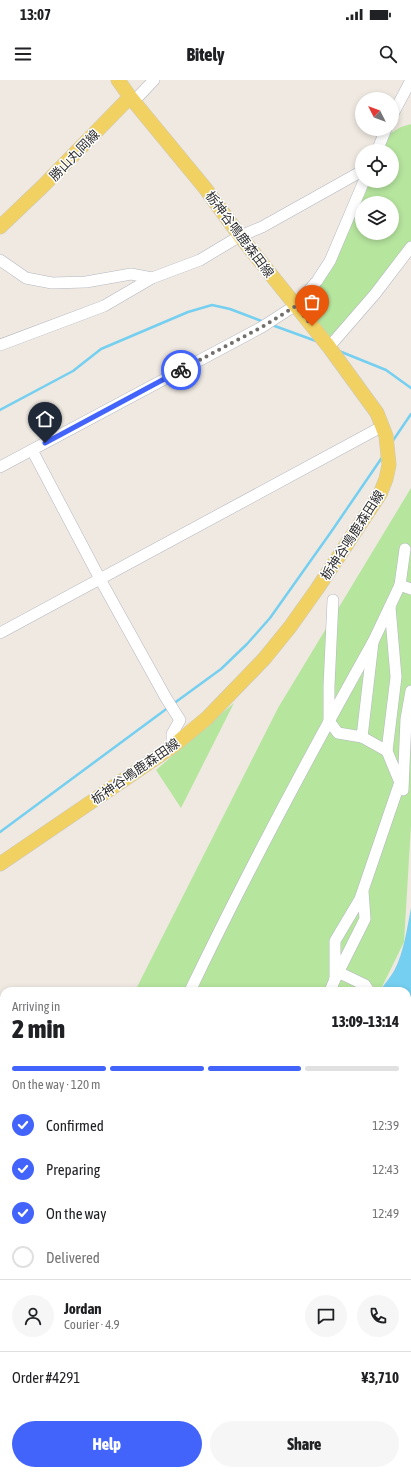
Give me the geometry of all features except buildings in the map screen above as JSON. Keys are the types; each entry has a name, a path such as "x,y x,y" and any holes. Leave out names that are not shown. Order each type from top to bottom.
{"main road":[{"path":"118,80 132,99"},
{"name":"勝山丸岡線","path":"0,227 132,99"},
{"name":"栃神谷鳴鹿森田線","path":"0,864 172,746 207,718 226,700 264,659 290,627 371,509 384,484 389,465 385,431 377,413 366,397 329,347 240,236 205,188 132,99"}],"street":[{"path":"132,99 154,80"},
{"path":"399,100 407,82"},
{"path":"0,346 104,306 152,278 200,260 240,236 262,227 355,175"},
{"path":"0,467 262,327 296,306 317,281 330,261 361,188"},
{"path":"329,347 375,294 411,247"},
{"path":"0,260 26,278 52,283 86,282 131,274 152,278"},
{"path":"0,633 100,579 385,431"},
{"path":"32,450 100,579 166,698 180,720 172,734 172,746"},
{"path":"192,987 221,927 329,721 373,642 400,585 405,549"},
{"path":"400,585 411,589"},
{"path":"333,600 329,721 338,733 362,737 387,751"},
{"path":"390,606 396,676 387,751 403,790 406,719 411,691"},
{"path":"362,737 373,642"},
{"path":"337,975 335,941 360,899 400,782"},
{"path":"332,987 365,919 362,891"},
{"path":"337,975 365,984 367,987"}],"green space":[{"path":"411,124 411,248 329,347 296,305 317,281 355,203 355,240 399,240 399,196 359,196 363,188 399,188 399,144 382,144 386,136 399,136 399,128"},
{"path":"411,488 411,825 404,942 382,987 137,987 278,708"},
{"path":"234,703 181,808 156,770"}],"water":[{"path":"411,908 411,987 383,987 397,964 405,940"}],"waterway":[{"path":"0,410 73,371 101,349 188,312 212,305 230,309 264,322"},
{"path":"272,325 316,341"},
{"path":"339,351 386,370 411,388"},
{"path":"392,442 411,414"},
{"path":"173,704 221,669 247,644 270,618 383,456"},
{"path":"0,832 169,707"}],"way so far":[{"path":"181,370 262,327 296,306 312,326"}],"route":[{"path":"45,443 181,370"}]}
